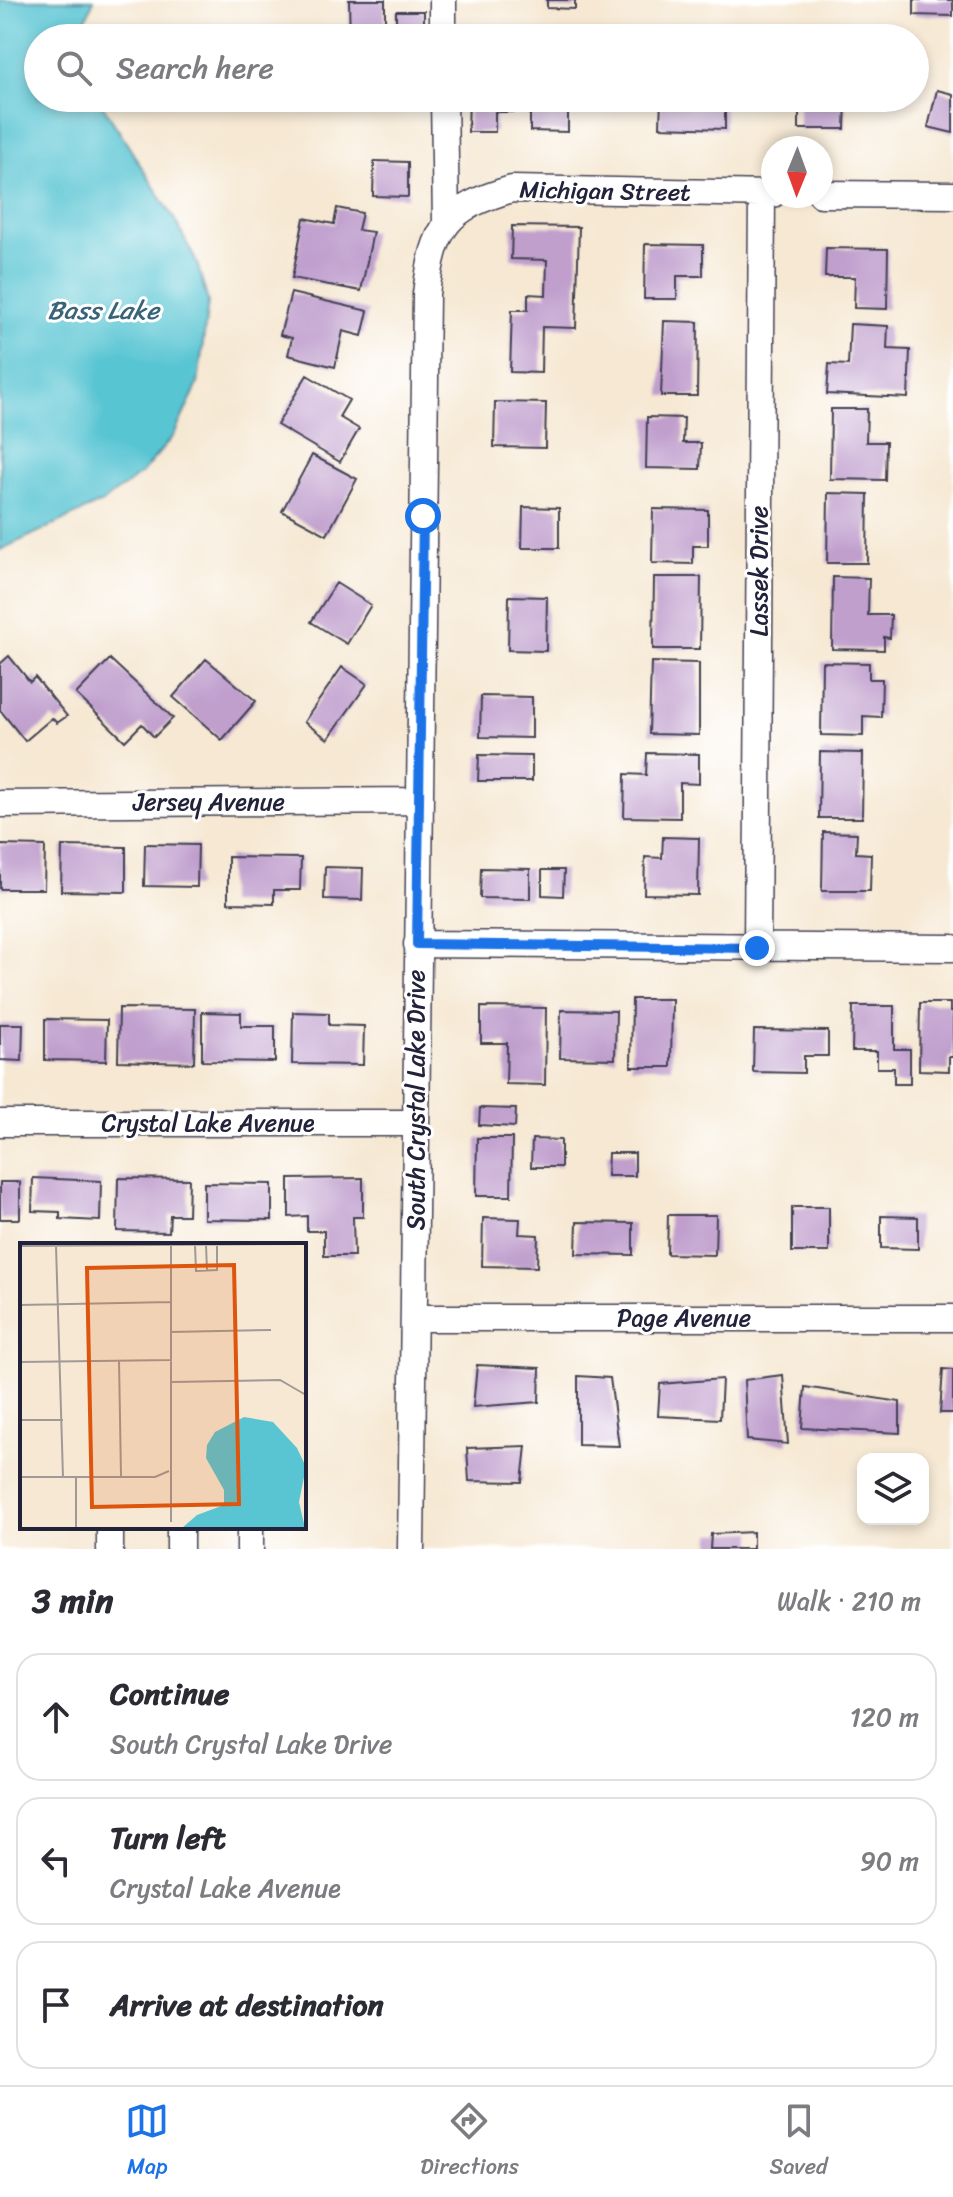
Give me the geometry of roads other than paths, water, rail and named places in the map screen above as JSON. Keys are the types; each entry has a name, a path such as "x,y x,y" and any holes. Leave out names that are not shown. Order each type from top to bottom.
{"street":[{"path":"443,0 443,24"},
{"path":"444,112 446,223"},
{"name":"Michigan Street","path":"446,223 462,208 512,189 761,194"},
{"path":"833,194 953,195"},
{"name":"Lassek Drive","path":"757,948 768,208"},
{"name":"South Crystal Lake Drive","path":"411,1549 426,294 429,266 446,223"},
{"name":"Jersey Avenue","path":"0,804 419,801"},
{"path":"417,944 953,948"},
{"name":"Crystal Lake Avenue","path":"0,1123 416,1123"},
{"name":"Page Avenue","path":"414,1318 953,1318"}],"water":[{"name":"Bass Lake","path":"0,0 94,0 84,24 24,24 24,112 107,112 175,220 197,263 208,302 198,384 174,435 142,473 103,502 0,550"}]}
